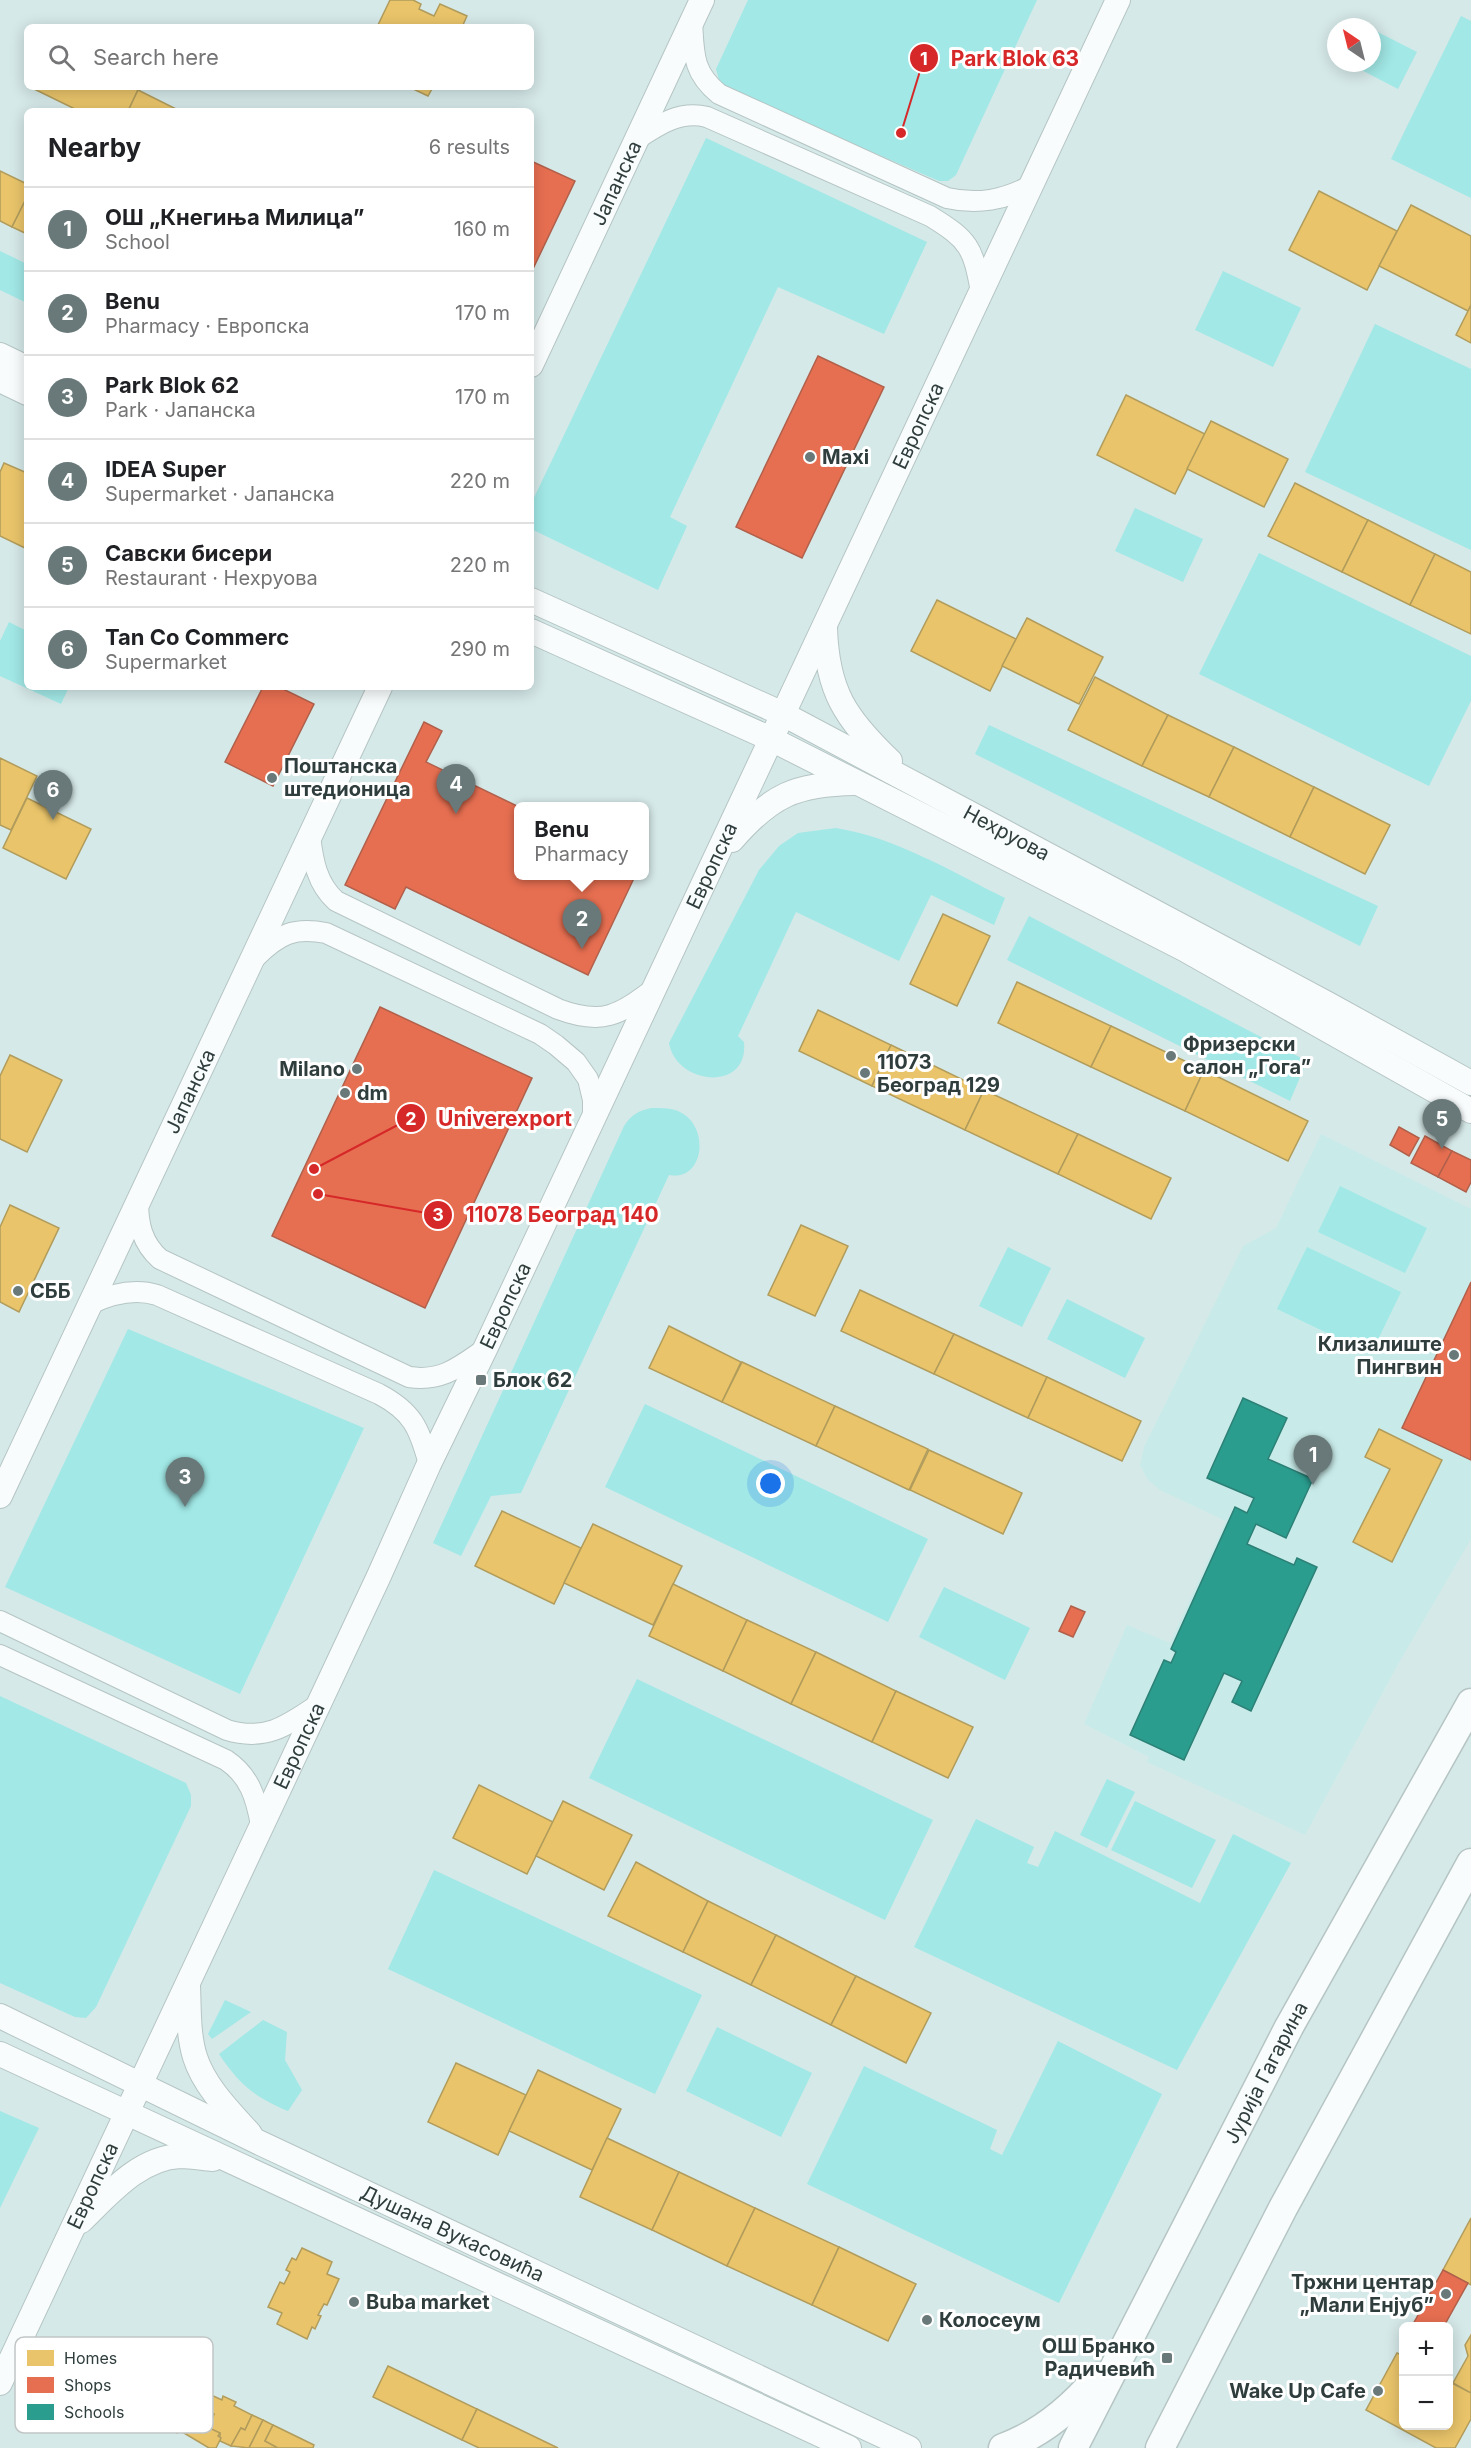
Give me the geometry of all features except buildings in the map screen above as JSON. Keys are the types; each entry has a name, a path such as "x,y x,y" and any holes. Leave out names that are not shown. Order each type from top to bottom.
{"main road":[{"name":"Јурија Гагарина","path":"1072,2448 1289,2026 1471,1703"},
{"path":"1161,2448 1283,2208 1471,1863"},
{"path":"1003,2448 1034,2433 1065,2412 1090,2387 1122,2348"}],"street":[{"name":"Европска","path":"18,2337 71,2232 429,1464 1118,0"},
{"path":"697,11 694,55 698,69 708,84 719,94 947,198 969,203 994,200 1013,195 1032,184"},
{"name":"Јапанска","path":"534,358 697,11"},
{"path":"637,139 661,124 686,116 696,114 718,121 930,216 954,231 967,244 975,260 981,292"},
{"path":"0,355 24,367"},
{"path":"0,380 24,392"},
{"name":"Нехруова","path":"534,601 783,714 1326,1003 1471,1083"},
{"path":"825,626 828,666 838,697 849,718 911,782"},
{"name":"Нехруова","path":"534,632 771,739 1184,949 1471,1111"},
{"name":"Јапанска","path":"0,1496 378,690"},
{"path":"715,860 746,823 768,804 793,790 829,783 857,783"},
{"path":"310,836 313,860 320,882 326,892 336,901 558,1009 584,1018 609,1016 625,1010 655,988"},
{"path":"250,963 277,938 291,932 308,930 326,933 540,1034 556,1045 576,1062 588,1079 593,1100 592,1119"},
{"path":"138,1201 138,1219 147,1247 159,1259 409,1377 421,1379 442,1376 485,1349"},
{"path":"90,1304 117,1293 146,1292 379,1394 396,1403 412,1418 420,1433 429,1464"},
{"path":"0,1621 216,1725 243,1735 257,1735 277,1730 319,1704"},
{"path":"0,1654 226,1760 235,1766 251,1784 257,1801 261,1825"},
{"path":"188,1982 192,2043 199,2068 219,2098 258,2142"},
{"name":"Душана Вукасовића","path":"0,2016 258,2142 909,2448"},
{"name":"Душана Вукасовића","path":"0,2054 849,2448"},
{"path":"71,2232 128,2178 150,2164 179,2156 227,2160"},
{"name":"Европска","path":"0,2383 5,2364 15,2344"}],"shaded area":[{"path":"748,0 1037,0 956,175 948,181 939,181 729,90 719,80 716,69"},
{"path":"1461,16 1471,21 1471,198 1391,159"},
{"path":"1381,34 1417,52 1398,89 1365,72 1381,72"},
{"path":"706,138 927,242 884,334 778,287 670,517 687,526 658,590 534,530 534,498"},
{"path":"0,251 24,263 24,302 0,290"},
{"path":"1223,271 1301,308 1273,367 1195,330"},
{"path":"1375,324 1471,369 1471,550 1305,472"},
{"path":"1135,508 1203,539 1183,582 1115,551"},
{"path":"1259,553 1471,656 1471,701 1429,786 1199,674"},
{"path":"9,622 24,630 24,687 0,676 0,641"},
{"path":"30,690 68,690 61,704"},
{"path":"989,725 1378,906 1360,946 975,754"},
{"path":"836,828 902,847 1005,898 994,925 931,895 899,961 796,912 738,1036 744,1042 742,1058 735,1070 724,1076 711,1077 697,1075 684,1068 674,1057 669,1043 759,870 779,846 798,833"},
{"path":"1029,916 1307,1061 1290,1101 1007,960"},
{"path":"651,1108 672,1109 687,1116 699,1137 697,1160 691,1169 681,1175 669,1175 521,1493 491,1496 461,1556 433,1543 624,1126 635,1114"},
{"path":"1321,1134 1471,1209 1471,1282 1402,1427 1471,1460 1471,1539 1401,1659 1305,1835 1147,1762 1149,1757 1084,1724 1127,1625 1170,1643 1226,1521 1160,1490 1148,1480 1140,1465 1144,1447 1243,1246 1276,1228"},
{"path":"1340,1186 1427,1228 1405,1273 1318,1232"},
{"path":"1008,1247 1051,1268 1022,1327 979,1306"},
{"path":"1307,1247 1401,1292 1371,1354 1277,1309"},
{"path":"1067,1299 1145,1338 1125,1378 1047,1339"},
{"path":"128,1329 364,1428 240,1694 5,1587"},
{"path":"645,1404 928,1539 888,1622 605,1487"},
{"path":"944,1587 1030,1628 1005,1680 919,1637"},
{"path":"637,1679 933,1820 885,1920 589,1778"},
{"path":"0,1696 186,1783 191,1795 191,1806 96,2007 86,2018 75,2017 0,1983"},
{"path":"1107,1779 1135,1792 1107,1848 1080,1835"},
{"path":"1135,1801 1216,1840 1192,1888 1111,1850"},
{"path":"976,1819 1034,1847 1027,1863 1038,1867 1055,1831 1200,1903 1233,1834 1291,1863 1177,2070 914,1947"},
{"path":"434,1870 702,1995 655,2094 388,1969"},
{"path":"225,2000 251,2012 212,2039 208,2034"},
{"path":"263,2020 287,2032 285,2060 302,2090 288,2111 256,2095 233,2074 219,2054"},
{"path":"717,2027 812,2073 781,2137 686,2091"},
{"path":"1058,2041 1162,2094 1059,2303 807,2184 864,2066 997,2130 990,2149 1002,2155"},
{"path":"0,2111 39,2128 0,2208"}],"place":[{"name":"Park Blok 63","path":"901,133"},
{"name":"Maxi","path":"810,457"},
{"name":"Поштанска штедионица","path":"272,778"},
{"name":"IDEA Super","path":"456,814"},
{"name":"Tan Co Commerc","path":"53,820"},
{"name":"Benu","path":"582,949"},
{"name":"Фризерски салон „Гога”","path":"1171,1056"},
{"name":"Milano","path":"357,1069"},
{"name":"11073 Београд 129","path":"865,1073"},
{"name":"dm","path":"345,1093"},
{"name":"Савски бисери","path":"1442,1149"},
{"name":"Univerexport","path":"314,1169"},
{"name":"11078 Београд 140","path":"318,1194"},
{"name":"СББ","path":"18,1291"},
{"name":"Клизалиште Пингвин","path":"1454,1355"},
{"name":"Блок 62","path":"481,1380"},
{"name":"ОШ „Кнегиња Милица”","path":"1313,1485"},
{"name":"Park Blok 62","path":"185,1507"},
{"name":"Тржни центар „Мали Енјуб”","path":"1446,2294"},
{"name":"Buba market","path":"354,2302"},
{"name":"Колосеум","path":"927,2320"},
{"name":"ОШ Бранко Радичевић","path":"1167,2358"},
{"name":"Wake Up Cafe","path":"1378,2391"}]}
